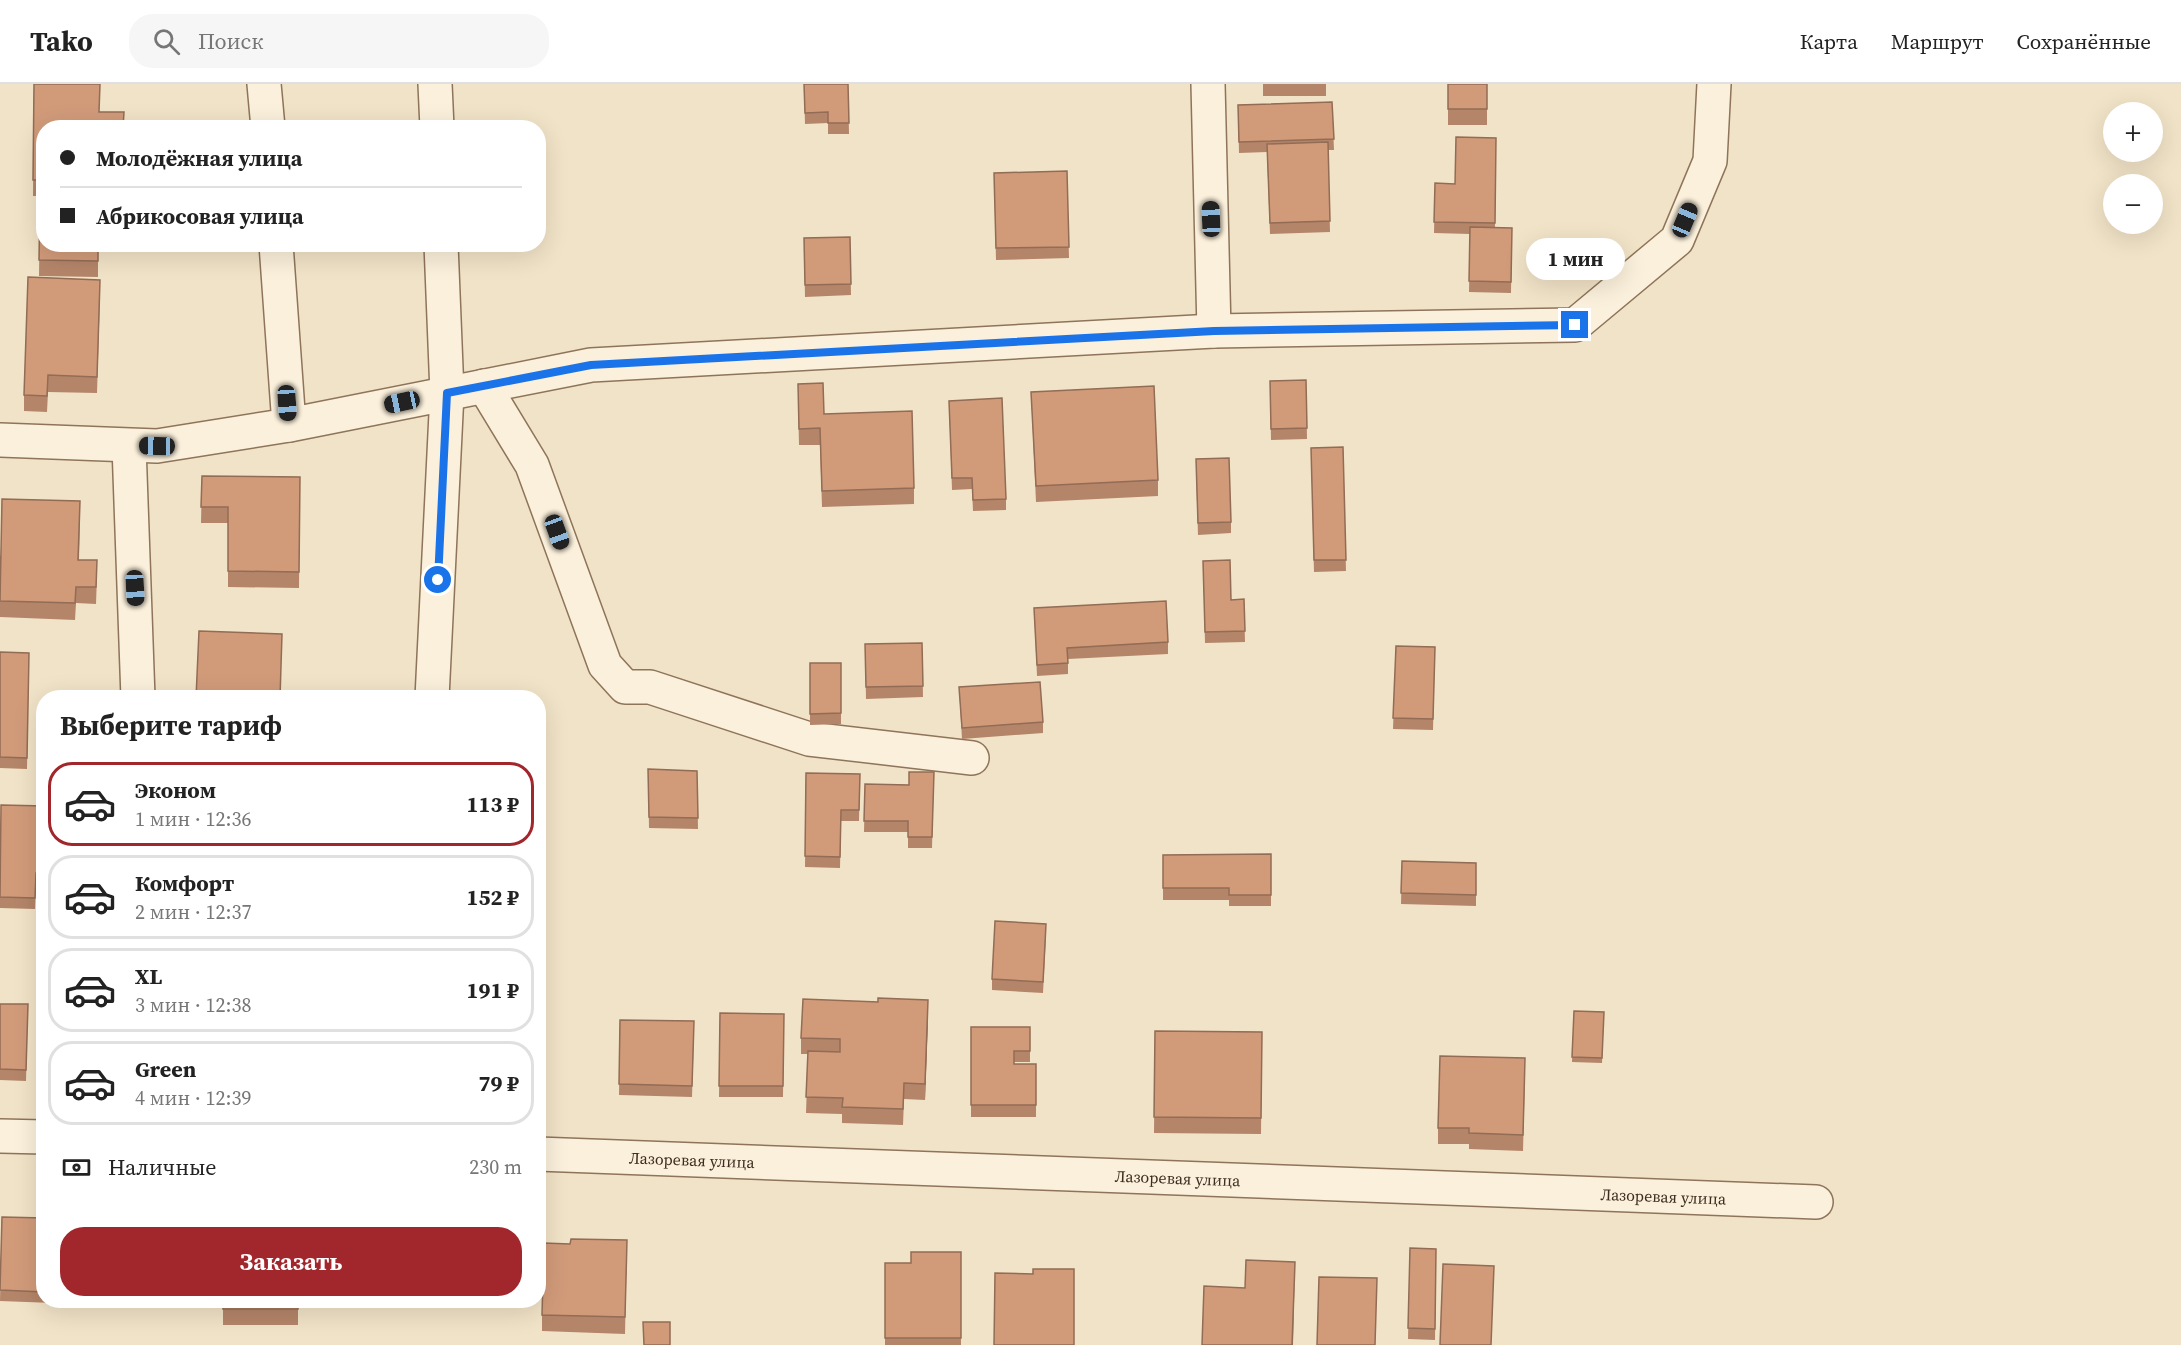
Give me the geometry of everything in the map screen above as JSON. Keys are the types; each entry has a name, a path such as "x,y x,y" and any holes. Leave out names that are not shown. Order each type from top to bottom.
{"street":[{"path":"264,84 266,120"},
{"path":"435,84 436,120"},
{"path":"1208,84 1214,331"},
{"path":"0,440 157,446 289,425 591,365 1214,331 1575,325 1677,240 1710,161 1714,84"},
{"path":"277,252 289,425"},
{"path":"432,690 447,393 441,252"},
{"path":"484,386 532,465 605,665 625,687 650,687 809,739 972,758"},
{"path":"129,446 138,690"},
{"path":"0,1136 36,1137"},
{"name":"Лазоревая улица","path":"546,1155 1816,1202"}],"building":[{"path":"34,84 100,84 99,112 124,112 124,120 36,120 36,180 33,180"},
{"path":"804,84 848,84 849,123 828,123 828,112 805,113"},
{"path":"1448,84 1487,84 1487,109 1448,109"},
{"path":"1332,102 1334,139 1239,142 1238,105"},
{"path":"1456,137 1496,138 1495,223 1434,222 1435,183 1455,184"},
{"path":"1328,142 1330,221 1270,223 1267,144"},
{"path":"1067,171 1069,247 996,248 994,173"},
{"path":"1470,227 1512,228 1511,282 1469,281"},
{"path":"850,237 851,284 805,285 804,238"},
{"path":"39,252 98,252 98,261 39,260"},
{"path":"28,277 100,280 97,377 48,375 47,396 24,395"},
{"path":"1306,380 1307,428 1271,429 1270,381"},
{"path":"823,383 824,414 912,411 914,488 822,491 820,428 799,429 798,384"},
{"path":"1154,386 1158,480 1036,486 1031,392"},
{"path":"1002,398 1006,499 973,500 972,478 952,478 949,401"},
{"path":"1343,447 1346,560 1314,560 1311,448"},
{"path":"1229,458 1231,522 1198,523 1196,459"},
{"path":"202,476 300,477 299,572 228,571 228,507 201,507"},
{"path":"2,499 80,501 78,560 97,560 96,587 76,587 75,603 0,601"},
{"path":"1230,560 1231,600 1244,599 1245,631 1205,632 1203,561"},
{"path":"1166,601 1168,642 1067,648 1068,663 1037,665 1034,608"},
{"path":"199,631 282,634 280,690 196,690"},
{"path":"922,643 923,686 866,687 865,644"},
{"path":"1396,646 1435,647 1433,719 1393,718"},
{"path":"0,652 29,653 27,758 0,757"},
{"path":"810,663 841,663 841,713 810,714"},
{"path":"1040,682 1043,722 962,728 959,687"},
{"path":"648,769 697,771 698,818 649,817"},
{"path":"909,772 934,772 932,837 908,837 908,821 864,821 865,784 909,785"},
{"path":"806,773 860,774 859,810 841,810 840,857 805,856"},
{"path":"1,805 36,806 35,898 0,897"},
{"path":"1271,854 1271,895 1229,895 1229,888 1163,888 1163,855"},
{"path":"1402,861 1476,863 1476,895 1401,893"},
{"path":"995,921 1046,924 1043,982 992,979"},
{"path":"878,998 928,1000 925,1084 904,1083 903,1109 842,1107 843,1098 806,1097 808,1051 840,1052 840,1039 801,1038 803,999 878,1002"},
{"path":"0,1004 28,1004 26,1070 0,1069"},
{"path":"1574,1011 1604,1012 1602,1058 1572,1057"},
{"path":"720,1013 784,1014 783,1086 719,1086"},
{"path":"620,1020 694,1021 692,1086 619,1084"},
{"path":"971,1027 1030,1027 1030,1051 1014,1051 1014,1064 1036,1064 1036,1105 971,1105"},
{"path":"1155,1031 1262,1032 1261,1118 1154,1117"},
{"path":"1440,1056 1525,1058 1523,1135 1469,1133 1469,1128 1438,1128"},
{"path":"2,1217 36,1218 36,1292 0,1290"},
{"path":"571,1239 627,1240 625,1317 542,1315 542,1308 546,1308 546,1243 570,1244"},
{"path":"1410,1248 1436,1249 1435,1329 1408,1328"},
{"path":"911,1252 961,1252 961,1338 885,1338 885,1263 911,1263"},
{"path":"1246,1260 1295,1262 1292,1345 1202,1345 1204,1286 1245,1288"},
{"path":"1443,1264 1494,1266 1491,1345 1440,1345"},
{"path":"1033,1269 1074,1269 1074,1345 994,1345 995,1273 1033,1274"},
{"path":"1319,1277 1377,1278 1375,1345 1317,1345"},
{"path":"223,1308 298,1308 298,1309"},
{"path":"643,1322 670,1322 670,1345 644,1345"}],"route":[{"path":"438,580 447,393 591,365 1214,331 1575,325"}]}
